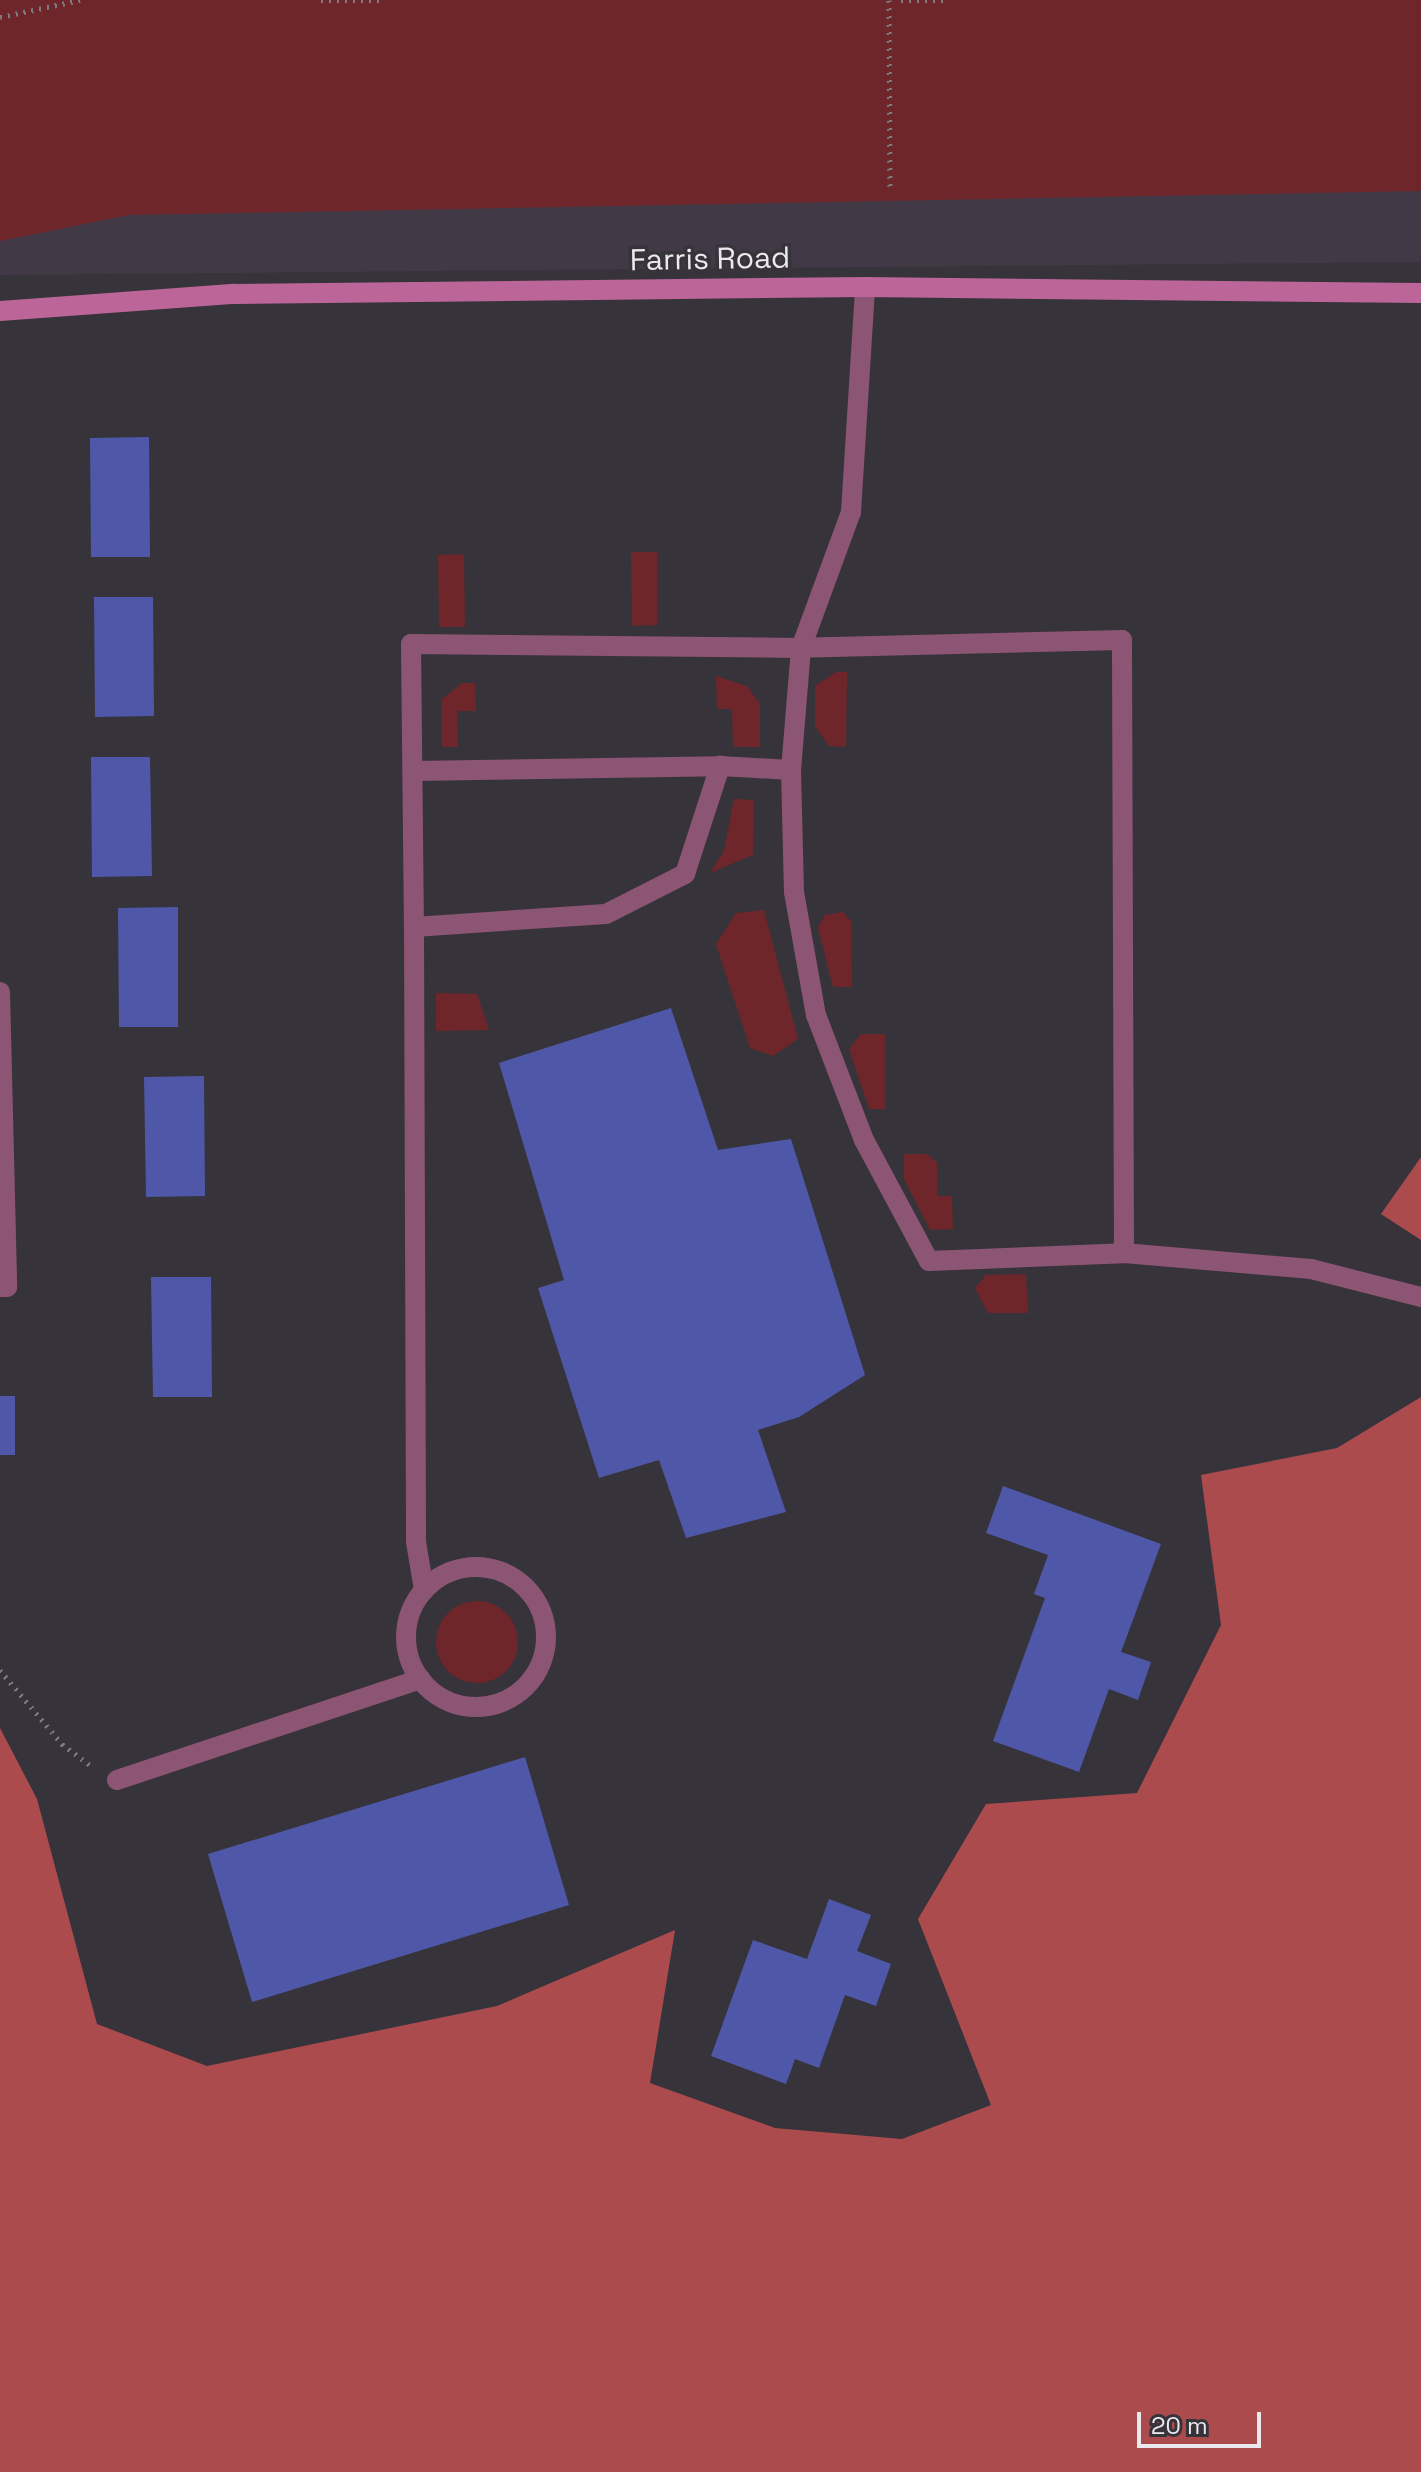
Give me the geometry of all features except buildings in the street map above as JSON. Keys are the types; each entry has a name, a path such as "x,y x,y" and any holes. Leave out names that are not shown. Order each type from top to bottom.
{"street":[{"name":"Farris Road","path":"0,311 234,294 865,287 1421,293"},
{"path":"865,287 851,512 801,648 791,770 794,892 816,1015 851,1113 929,1261 1124,1253 1311,1269 1421,1297"},
{"path":"424,1590 416,1542 411,644 801,648 1122,640 1124,1253"},
{"path":"414,771 720,766 791,770"},
{"path":"414,927 606,914 685,874 720,766"},
{"path":"0,992 7,1287 0,1287"},
{"path":"499,1569 536,1599 546,1644 529,1684 490,1706 446,1701 421,1679 406,1648 407,1624 424,1590 451,1570 499,1569"},
{"path":"117,1780 421,1679"}],"path":[{"path":"0,17 80,0"},
{"path":"321,0 382,0"},
{"path":"889,0 890,191"},
{"path":"901,0 944,0"},
{"path":"0,1670 62,1744 117,1780"}],"shaded area":[{"path":"0,0 1421,0 1421,262 0,275"},
{"path":"0,0 1421,0 1421,191 129,215 0,241"},
{"path":"631,552 657,552 657,625 632,626"},
{"path":"464,554 465,627 439,627 438,555"},
{"path":"836,672 847,672 846,747 829,746 815,726 815,686"},
{"path":"716,676 747,686 760,704 760,747 733,747 732,709 717,709"},
{"path":"462,683 475,683 476,711 457,711 458,747 442,747 442,699"},
{"path":"734,799 754,800 753,855 710,873 724,851"},
{"path":"764,910 798,1039 773,1056 750,1048 716,944 736,913"},
{"path":"843,912 851,921 852,987 833,987 818,927 825,915"},
{"path":"436,993 477,994 489,1030 436,1031"},
{"path":"861,1034 885,1034 885,1109 869,1109 849,1049"},
{"path":"904,1154 927,1154 937,1163 937,1196 952,1196 953,1229 930,1230 904,1179"},
{"path":"1421,1157 1421,1240 1381,1214"},
{"path":"1026,1274 1028,1313 988,1313 975,1288 986,1275"},
{"path":"1421,1397 1421,2472 0,2472 0,1728 37,1799 97,2024 207,2066 497,2006 675,1930 650,2083 775,2128 902,2139 991,2105 918,1919 986,1804 1137,1793 1221,1625 1201,1475 1337,1448"},
{"path":"469,1601 485,1601 500,1608 511,1619 518,1642 515,1658 506,1671 485,1683 469,1683 454,1676 443,1665 436,1650 436,1634 443,1619 454,1608"}]}
